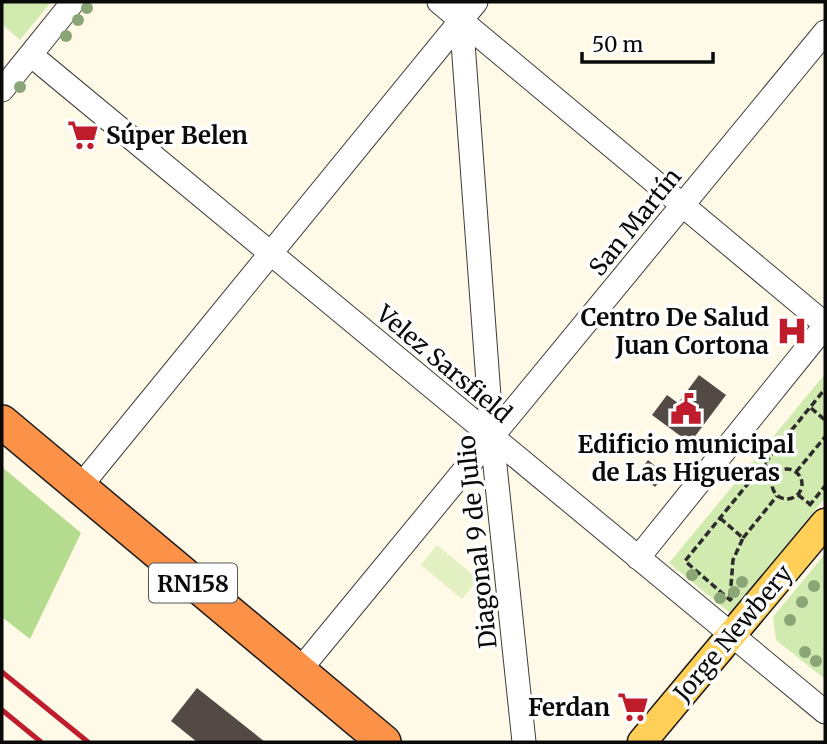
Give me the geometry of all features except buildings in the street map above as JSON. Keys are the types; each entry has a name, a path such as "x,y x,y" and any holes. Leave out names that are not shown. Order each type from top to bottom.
{"highway":[{"name":"RN158","path":"2,422 384,742"}],"main road":[{"name":"Jorge Newbery","path":"642,742 731,635 814,513"}],"street":[{"path":"2,90 73,2"},
{"path":"439,2 461,11 825,325 638,558"},
{"path":"79,488 270,253 461,11 476,2"},
{"name":"Diagonal 9 de Julio","path":"461,11 492,437 524,742"},
{"name":"San Martín","path":"299,671 825,32"},
{"name":"Velez Sarsfield","path":"31,55 825,712"}],"path":[{"path":"730,600 685,561 825,389"},
{"path":"810,408 825,420"},
{"path":"796,472 825,437"},
{"path":"764,464 775,475"},
{"path":"783,470 796,472 802,486 798,495 790,500 777,496 772,488 775,475 783,470"},
{"path":"798,495 814,513 825,486"},
{"path":"730,600 733,560 743,538 777,496"},
{"path":"720,518 743,538"},
{"path":"730,600 739,590"}],"green space":[{"path":"2,2 51,2 20,40 2,24"},
{"path":"825,374 825,498 730,613 669,563"},
{"path":"2,467 81,533 30,639 2,617"},
{"path":"437,545 478,579 462,599 421,565"},
{"path":"825,554 825,679 776,640 773,617"}],"railway":[{"path":"2,672 88,742"},
{"path":"2,710 41,742"}],"place":[{"name":"Súper Belen","path":"83,135"},
{"name":"Centro De Salud Juan Cortona","path":"792,331"},
{"name":"Edificio municipal de Las Higueras","path":"686,409"},
{"name":"Ferdan","path":"633,707"}]}
